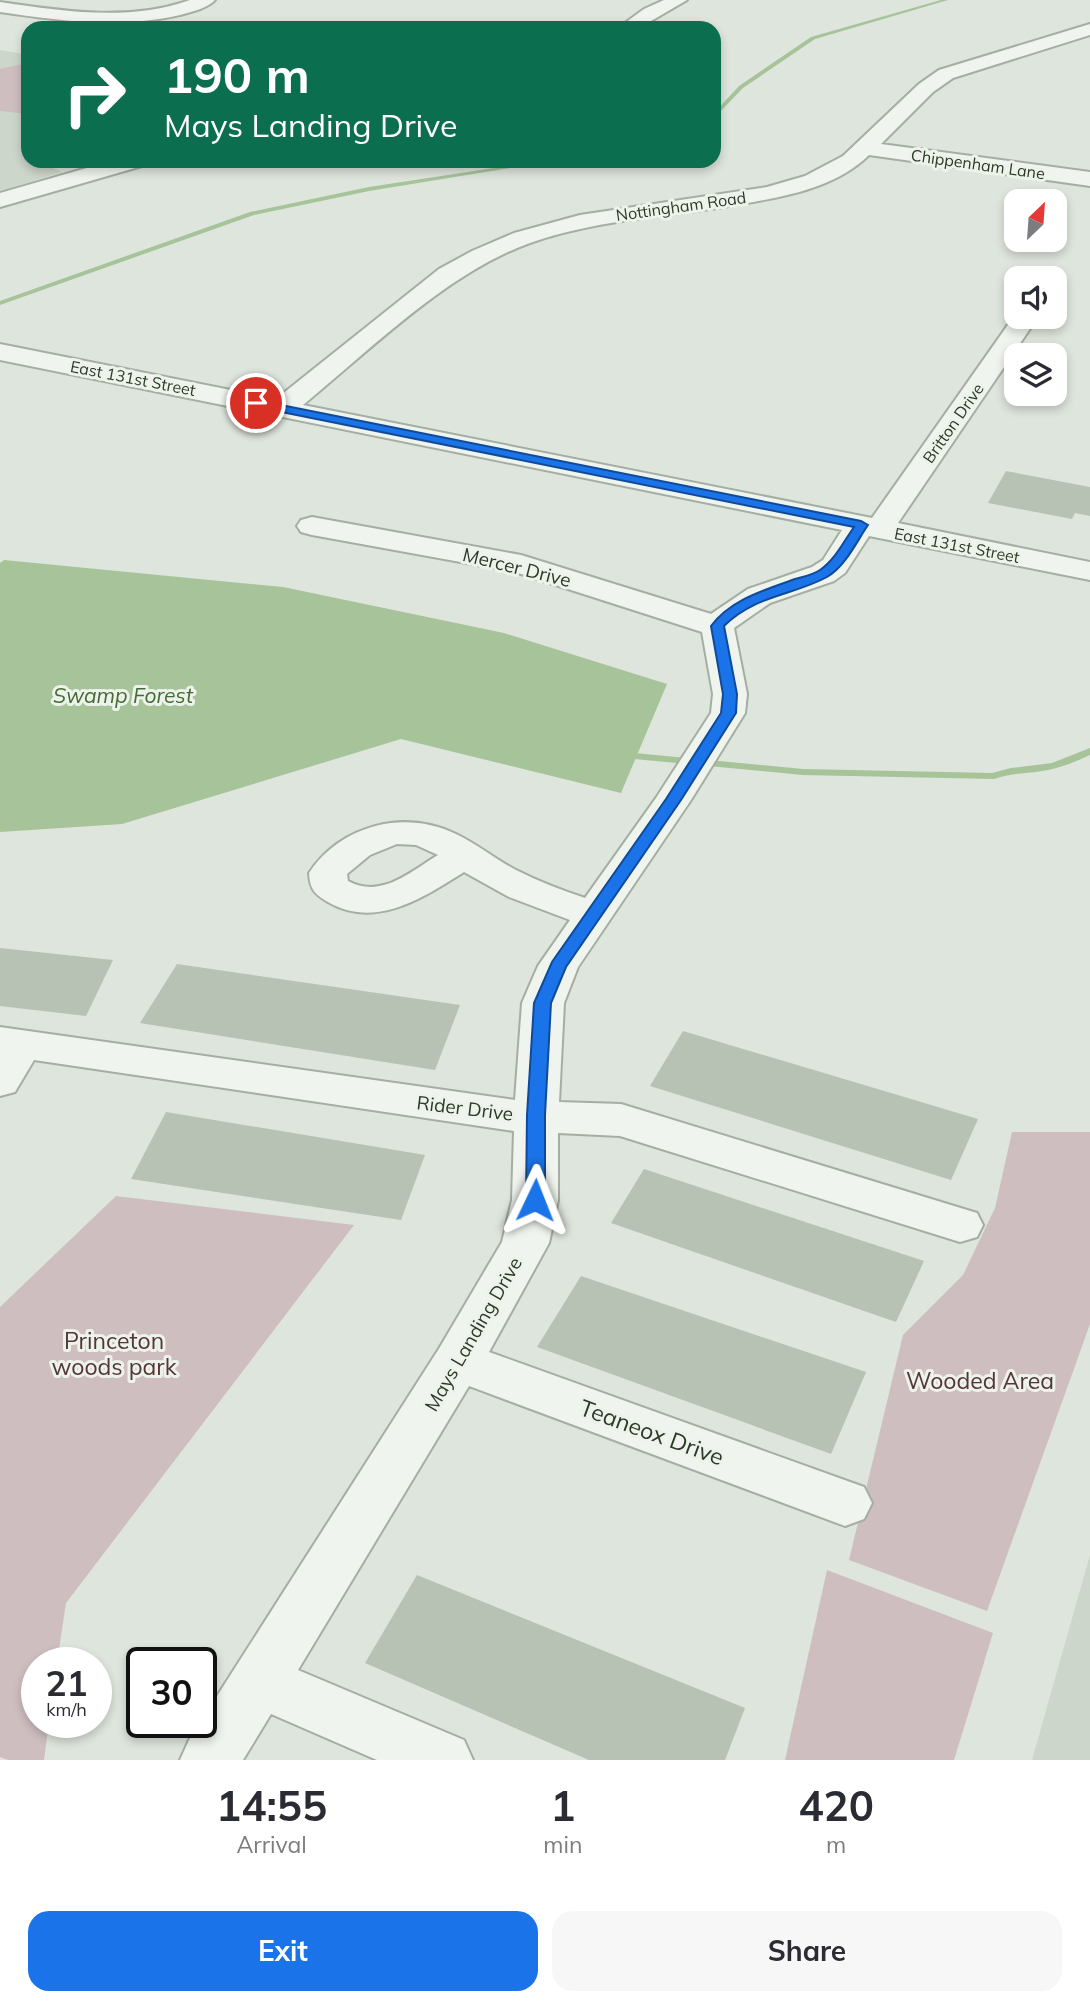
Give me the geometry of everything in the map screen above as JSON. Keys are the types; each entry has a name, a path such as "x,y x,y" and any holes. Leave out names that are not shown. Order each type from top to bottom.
{"street":[{"path":"0,7 69,17 116,18 178,10 206,0"},
{"path":"637,2 670,3"},
{"path":"639,21 670,3"},
{"name":"Nottingham Road","path":"282,408 448,274 486,253 522,238 580,222 791,188 836,171 866,148 926,88 946,74 1090,29"},
{"name":"Chippenham Lane","path":"866,148 1090,179"},
{"path":"0,200 110,168"},
{"name":"Britton Drive","path":"870,527 1017,329"},
{"name":"East 131st Street","path":"0,352 1090,571"},
{"name":"Mercer Drive","path":"312,526 521,564 717,626"},
{"path":"717,626 729,614 759,596 823,574 834,566 870,527"},
{"name":"Mays Landing Drive","path":"210,1760 458,1361 525,1243 535,1200 542,1003 558,966 719,732 729,713 730,694 717,626"},
{"path":"462,857 523,890 594,914"},
{"path":"0,1081 11,1042"},
{"name":"Rider Drive","path":"11,1042 500,1115 602,1118 643,1126 960,1225"},
{"name":"Teaneox Drive","path":"458,1361 845,1503"},
{"path":"260,1681 443,1760"}],"shaded area":[{"path":"0,50 21,54 21,168 54,168 62,172 0,191"},
{"path":"1090,1555 1090,1760 1032,1760"}],"green space":[{"path":"21,64 21,113 0,111 0,69"},
{"name":"Wooded Area","path":"1012,1132 1090,1132 1090,1324 987,1611 849,1560 903,1335 963,1275 995,1208"},
{"name":"Princeton woods park","path":"116,1196 354,1225 66,1603 59,1647 21,1647 21,1738 47,1738 44,1760 8,1760 0,1757 0,1307"},
{"path":"827,1570 993,1633 954,1760 785,1760"}],"water":[{"name":"Swamp Forest","path":"4,560 283,587 504,633 667,684 621,793 401,739 122,824 0,832 0,563"}],"building":[{"path":"1006,471 1090,487 1090,516 1075,513 1072,519 988,503"},
{"path":"0,948 113,960 86,1016 0,1006"},
{"path":"177,964 460,1005 435,1070 140,1023"},
{"path":"683,1031 978,1119 951,1180 650,1086"},
{"path":"166,1112 425,1155 401,1220 131,1179"},
{"path":"644,1169 924,1261 896,1322 611,1223"},
{"path":"581,1276 866,1372 831,1454 537,1347"},
{"path":"417,1575 745,1708 725,1760 589,1760 365,1663"}],"waterway":[{"path":"721,108 741,87 813,38 946,0"},
{"path":"0,303 252,213 369,189 505,168"},
{"path":"624,755 803,772 994,776 1011,770 1055,765 1090,751"}],"route":[{"path":"256,403 861,525 834,566 823,574 759,596 729,614 717,626 728,676 729,713 719,732 558,966 542,1003 535,1200"}]}
